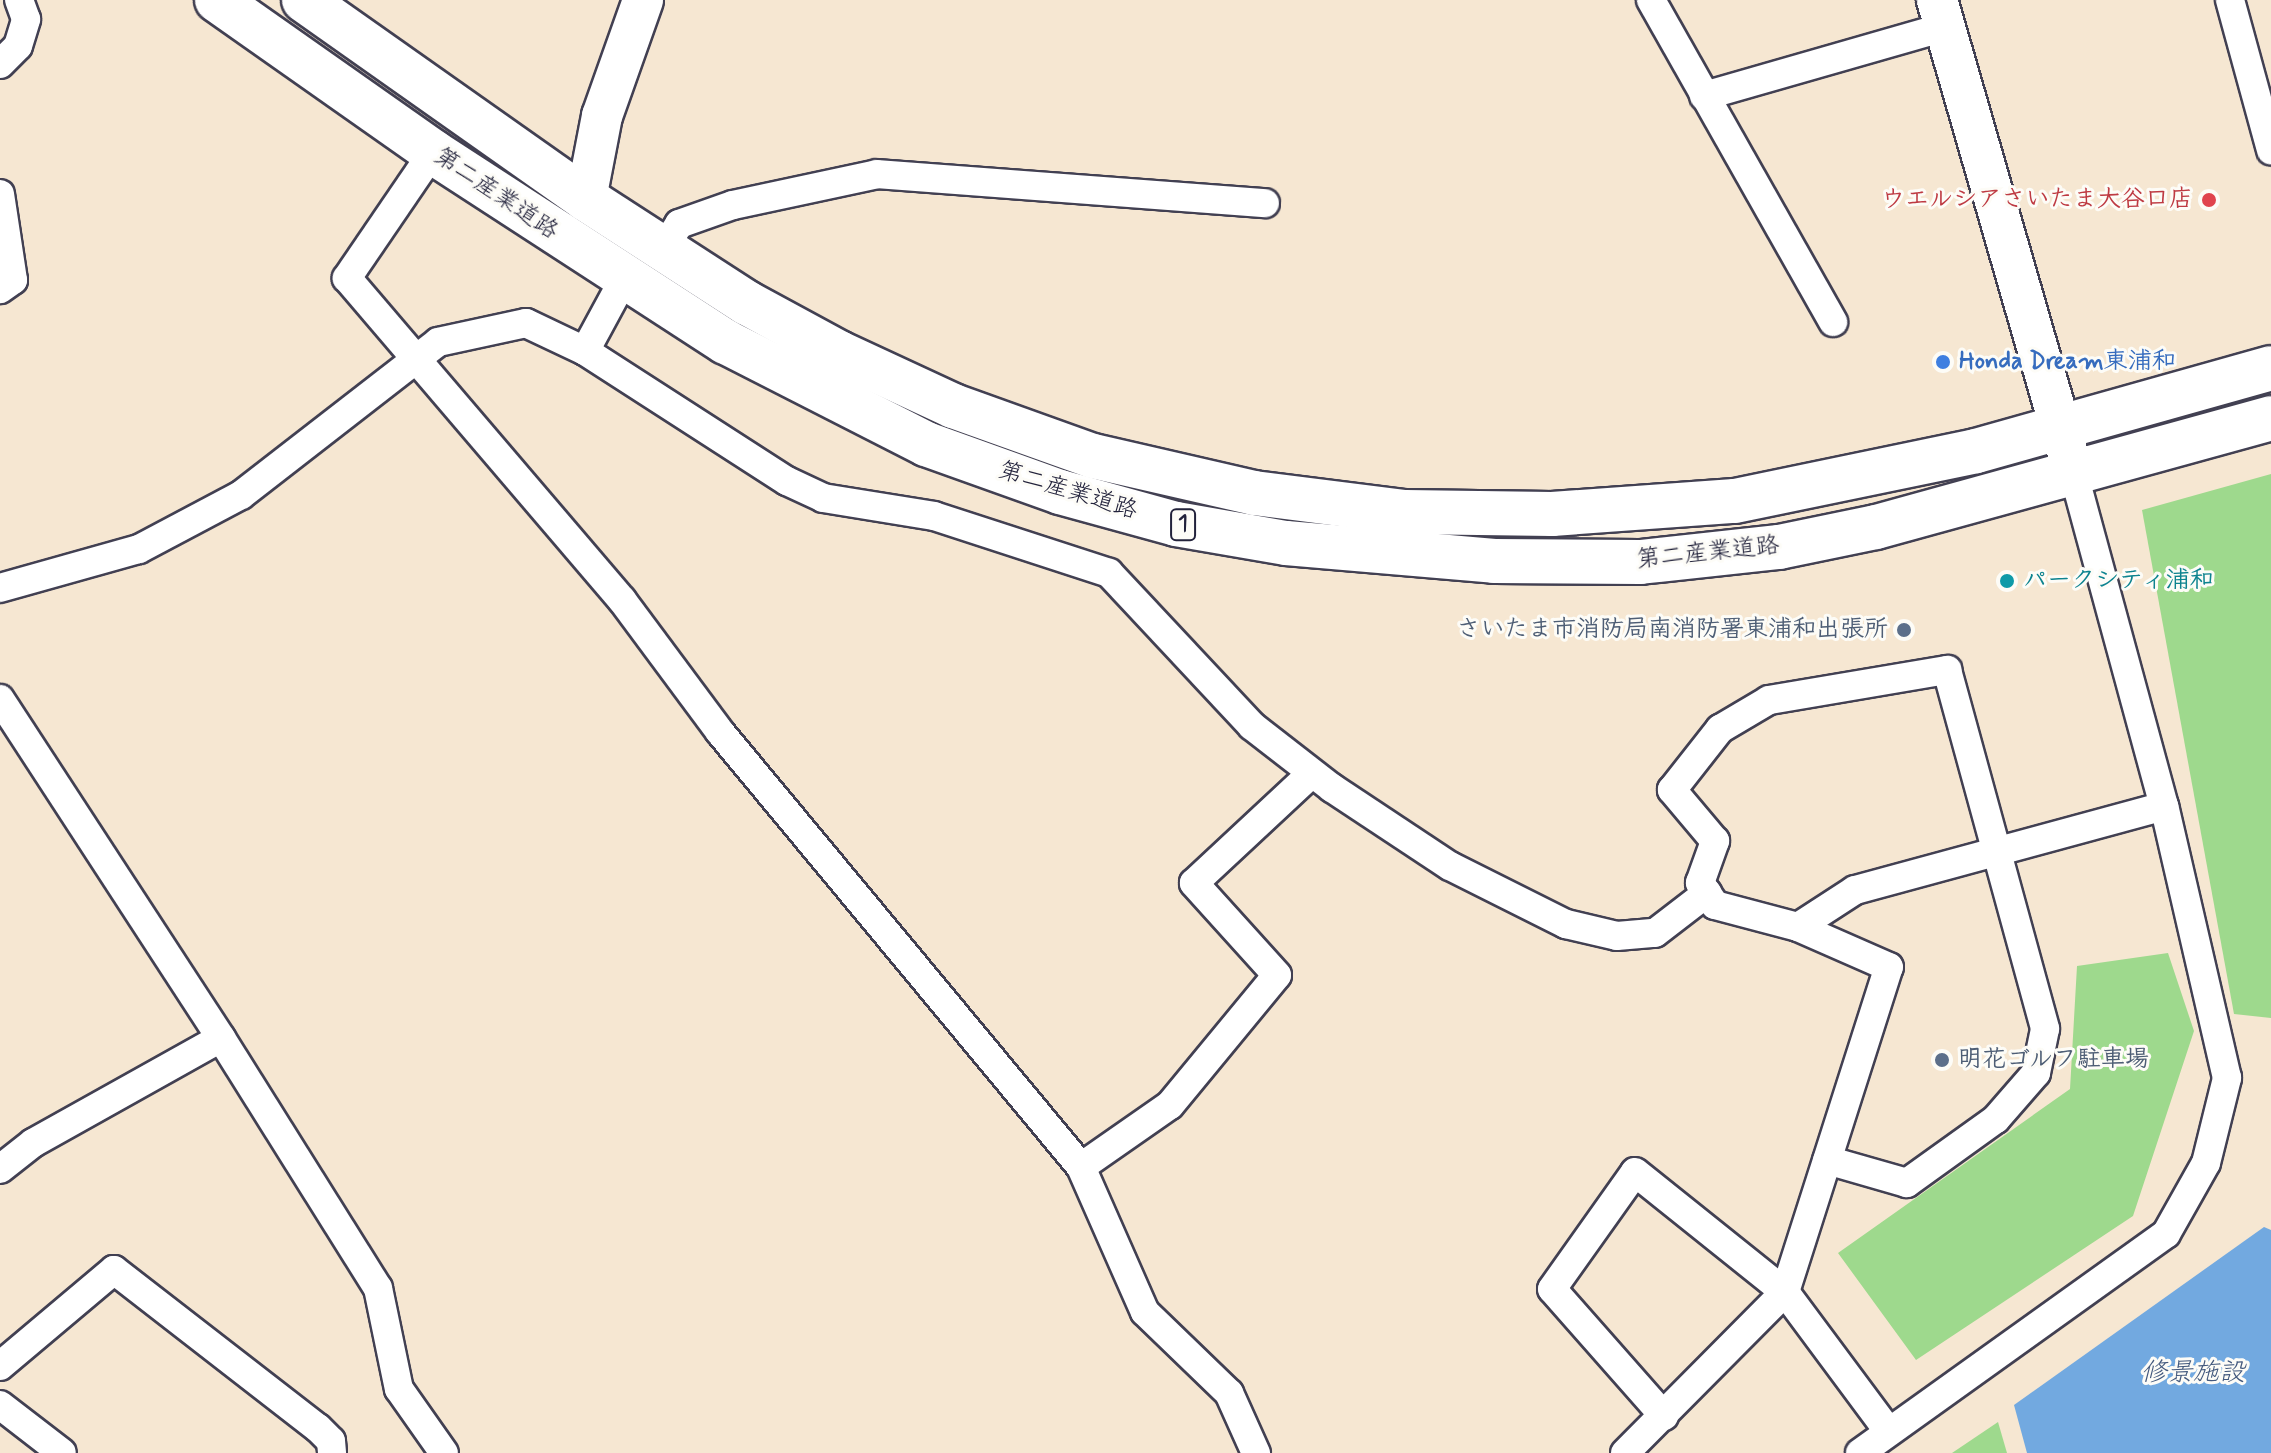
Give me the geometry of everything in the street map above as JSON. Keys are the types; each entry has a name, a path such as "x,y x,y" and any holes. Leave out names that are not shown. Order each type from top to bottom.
{"main road":[{"name":"第二産業道路","path":"217,0 433,152 624,279 726,342 926,444 1060,492 1176,524 1286,543 1494,561 1640,562 1779,547 1876,527 2271,418"},
{"name":"第二産業道路","path":"304,0 586,199 747,303 839,353 953,406 1093,456 1254,493 1390,511 1552,514 1735,501 1976,451 2271,368"}],"street":[{"path":"0,64 18,46 26,19 19,0"},
{"path":"586,199 602,116 643,0"},
{"path":"1651,0 1833,322"},
{"path":"2230,0 2271,150"},
{"path":"1704,96 1940,14 2073,472 2164,806 2227,1078 2206,1163 2166,1234 1860,1453"},
{"path":"433,152 347,278 622,600 720,732 1081,1167 1145,1312 1229,1393 1256,1453"},
{"path":"663,249 679,224 693,219 733,205 877,174 1265,203"},
{"path":"0,194 13,280 0,289"},
{"path":"585,351 624,279"},
{"path":"0,588 139,549 241,495 438,342 526,323 585,351 787,481 823,498 934,516 1109,573 1252,726 1312,773 1450,866 1566,924 1617,936 1655,933 1707,893"},
{"path":"1625,1453 1785,1292 1827,1160 1889,967 1798,927 1715,905 1700,883 1715,841 1672,790 1720,729 1769,700 1947,670 2045,1029 2036,1073 1996,1119 1907,1183 1827,1160"},
{"path":"0,699 221,1038 378,1288 399,1389 444,1453"},
{"path":"1081,1167 1170,1105 1277,975 1194,883 1312,773"},
{"path":"1798,927 1855,890 2164,806"},
{"path":"0,1169 33,1143 221,1038"},
{"path":"1664,1416 1552,1289 1635,1172 1785,1292 1889,1432"},
{"path":"0,1366 114,1270 318,1428 331,1441 332,1453"},
{"path":"0,1405 62,1453"}],"green space":[{"path":"2271,474 2271,1018 2234,1014 2142,510"},
{"path":"2168,953 2194,1031 2133,1216 1916,1360 1838,1253 2070,1089 2077,966"},
{"path":"1998,1422 2007,1453 1952,1453"}],"water":[{"name":"修景施設","path":"2264,1227 2271,1230 2271,1453 2027,1453 2014,1405"}],"place":[{"name":"ウエルシアさいたま大谷口店","path":"2209,200"},
{"name":"Honda Dream東浦和","path":"1943,362"},
{"name":"パークシティ浦和","path":"2007,581"},
{"name":"さいたま市消防局南消防署東浦和出張所","path":"1904,630"},
{"name":"明花ゴルフ駐車場","path":"1942,1060"}]}
